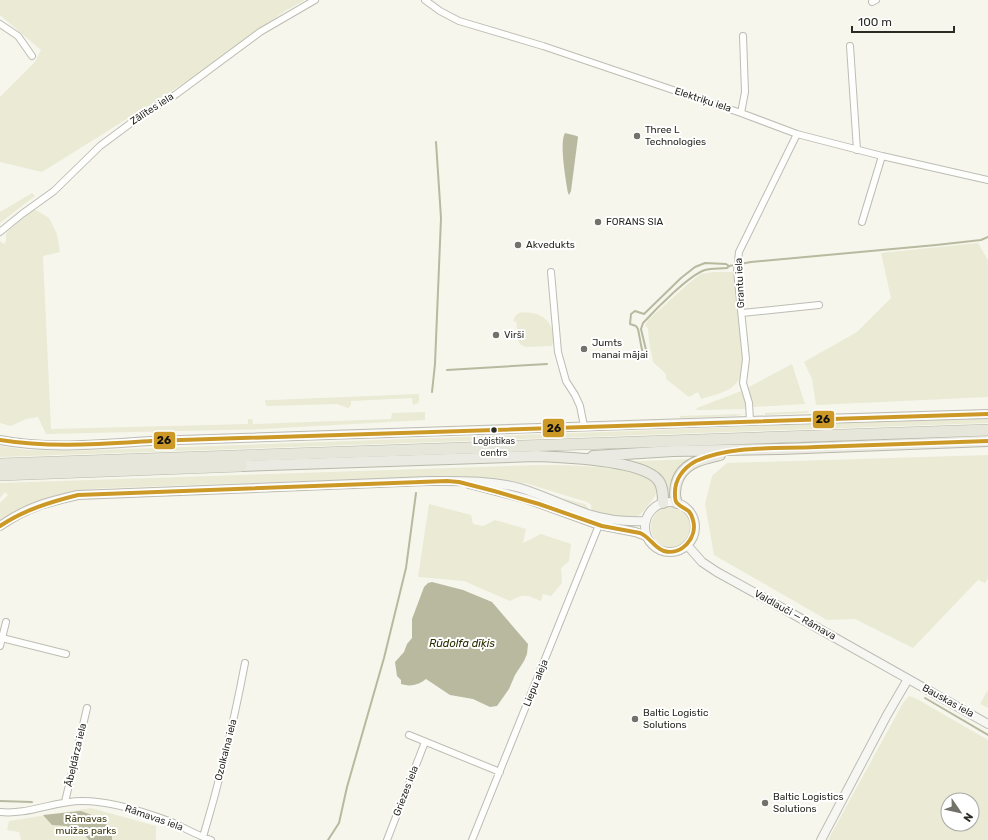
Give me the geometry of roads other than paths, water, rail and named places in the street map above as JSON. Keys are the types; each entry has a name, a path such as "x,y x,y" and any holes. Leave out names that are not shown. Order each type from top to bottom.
{"highway":[{"path":"0,464 988,430"},
{"path":"563,457 673,451 744,450 988,441"},
{"path":"677,503 674,494 677,481 680,474 686,468 698,460 744,450"},
{"path":"0,475 536,456 563,457 604,461 645,471 659,480 662,490 662,503"}],"main road":[{"path":"0,440 31,444 76,446 174,440 750,420 988,414"},
{"path":"0,526 21,512 78,494 428,481 477,481 511,486 602,517 622,521 646,521"},
{"path":"459,481 544,504 599,525 635,532 646,536 653,545 666,552 674,552 687,545 692,539 694,519 689,510 677,503 662,503 651,511 646,521 646,536"},
{"name":"Valdlauči — Rāmava","path":"687,545 702,562 716,572 908,679"},
{"path":"821,840 887,715 908,679"},
{"name":"Bauskas iela","path":"908,679 988,724"}],"street":[{"name":"Zālītes iela","path":"0,232 54,190 100,146 138,117 175,95 260,32 314,0"},
{"name":"Elektriķu iela","path":"425,0 440,11 459,21 543,46 741,113 797,134 857,150 988,180"},
{"path":"0,24 18,36 32,56"},
{"path":"741,113 745,92 743,36"},
{"path":"850,46 857,150"},
{"name":"Grantu iela","path":"750,420 749,403 743,383 746,359 737,271 738,252 797,134"},
{"path":"862,222 882,156"},
{"path":"551,272 558,352 566,381 580,406 584,426"},
{"path":"742,313 819,306"},
{"name":"Liepu aleja","path":"472,840 599,525"},
{"path":"0,646 6,622"},
{"path":"2,638 66,654"},
{"name":"Ozolkalna iela","path":"203,837 215,796 237,705 245,663"},
{"name":"Ābeļdārza iela","path":"65,802 87,708"},
{"path":"409,735 500,772"},
{"name":"Griezes iela","path":"387,840 425,742"},
{"name":"Rāmavas iela","path":"0,812 27,812 65,802 96,801 119,806 169,821 211,840"}],"water":[{"path":"565,133 578,137 571,191 569,195 563,153 563,138"},
{"name":"Rūdolfa dīķis","path":"432,582 463,590 492,602 528,644 527,654 524,661 515,675 509,689 497,706 490,707 473,699 450,695 426,679 414,685 401,684 401,680 397,676 395,662 404,652 407,644 412,638 412,619 424,587 428,583"},
{"path":"81,811 97,817 112,829 112,840 89,840 84,834 74,831 67,826 52,825 43,815"}],"waterway":[{"path":"432,392 435,364 441,218 436,142"},
{"path":"729,266 726,264 705,263 695,267 681,278 644,314 635,311 631,314 630,324 636,326 638,329 643,355 645,356 647,354 641,329 643,323 690,279 705,270 727,268 729,266 751,262 936,245 981,240 988,237"},
{"path":"447,370 547,364"},
{"path":"328,840 339,823 347,787 384,658 406,568 416,493"},
{"path":"925,698 988,735"},
{"path":"0,801 32,802"}],"place":[{"name":"Three L Technologies","path":"637,136"},
{"name":"FORANS SIA","path":"598,222"},
{"name":"Akvedukts","path":"518,245"},
{"name":"Virši","path":"496,335"},
{"name":"Jumts manai mājai","path":"584,349"},
{"name":"Loģistikas centrs","path":"494,430"},
{"name":"Baltic Logistic Solutions","path":"635,719"},
{"name":"Baltic Logistics Solutions","path":"765,803"}],"park label":[{"name":"Rāmavas muižas parks","path":"86,824"}]}
